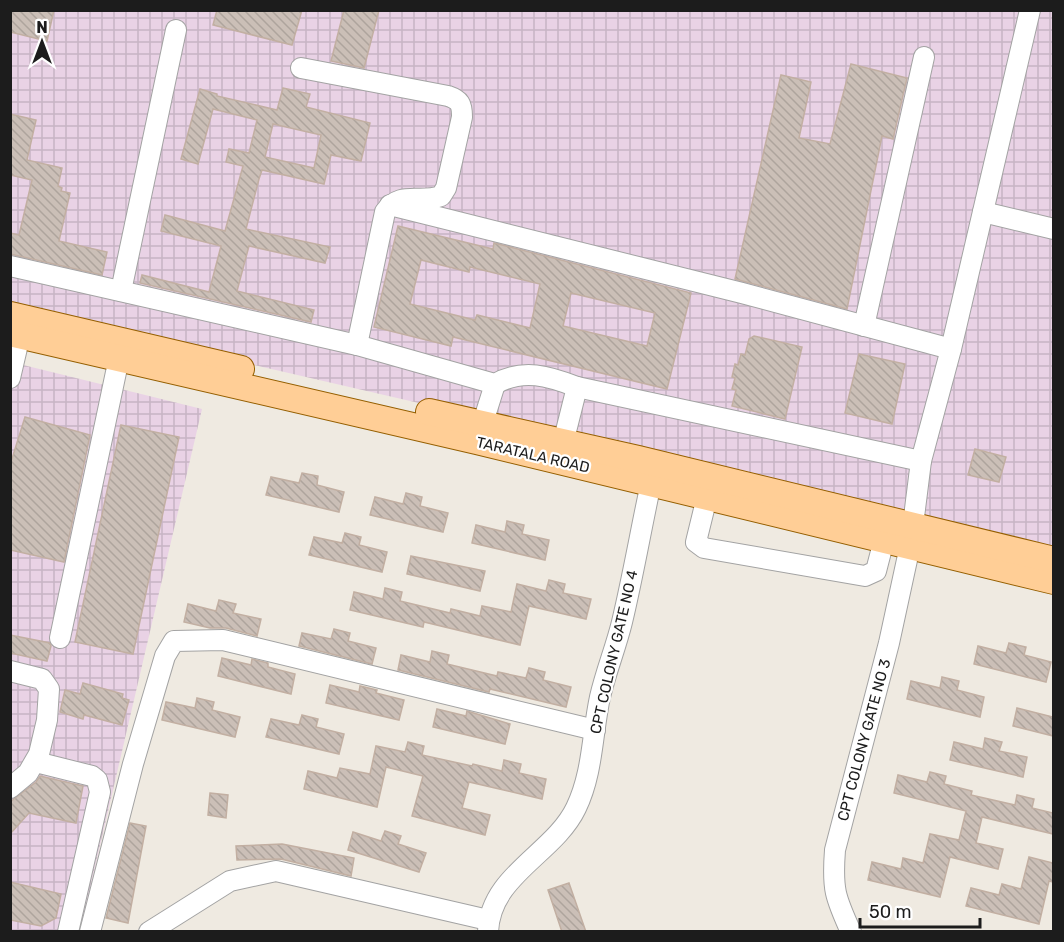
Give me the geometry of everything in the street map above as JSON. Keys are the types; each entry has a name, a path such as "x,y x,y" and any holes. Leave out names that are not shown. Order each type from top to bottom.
{"main road":[{"name":"TARATALA ROAD","path":"14,328 119,358 479,432"},
{"path":"14,328 561,451 911,536 1053,560"},
{"name":"TARATALA ROAD","path":"561,451 651,483 884,540 911,536 1053,581"}],"street":[{"name":"CPT COLONY GATE NO 3","path":"851,932 835,898 833,876 835,850 889,644 911,536 921,461 951,349 1030,10"},
{"path":"121,291 176,30"},
{"path":"864,326 924,57"},
{"path":"301,68 448,96 458,99 462,105 462,117 446,188 441,196 424,200 406,198 396,200 390,205 382,222 357,345"},
{"path":"390,205 951,349"},
{"path":"983,212 1053,229"},
{"path":"10,266 357,345 495,384"},
{"path":"10,378 14,328"},
{"path":"60,638 119,358"},
{"path":"479,432 495,384 506,378 537,374 577,387 921,461"},
{"path":"561,451 577,387"},
{"name":"CPT COLONY GATE NO 4","path":"488,926 504,886 566,826 576,808 588,775 600,697 622,622 651,483"},
{"path":"707,497 696,542 704,548 865,576 876,571 884,540"},
{"path":"90,932 133,764 165,656 174,640 223,640 595,730"},
{"path":"10,671 42,679 49,689 47,720 36,762 28,773 10,788"},
{"path":"36,762 92,776 100,786 68,932"},
{"path":"149,932 230,881 276,871 488,926"}],"shaded area":[{"path":"11,11 1053,11 1053,549 11,309"},
{"path":"11,362 202,409 80,931 11,932"}],"building":[{"path":"10,10 54,10 47,41 10,32"},
{"path":"217,10 302,10 292,45 213,25"},
{"path":"344,10 379,10 364,68 331,61"},
{"path":"851,64 907,78 893,139 882,136 847,309 735,279 781,75 811,82 799,138 830,144"},
{"path":"283,88 310,94 306,107 370,123 361,161 331,155 324,184 262,170 259,179 246,229 330,247 325,263 249,246 237,291 314,310 311,322 140,283 142,275 209,292 221,246 161,231 165,215 225,231 243,166 226,162 229,149 249,153 257,120 213,109 198,164 181,159 200,89 217,94 217,96 277,110","holes":["273,124 321,135 314,168 265,157"]},
{"path":"10,114 36,120 27,160 62,168 58,186 62,188 61,191 70,193 59,241 107,252 102,275 10,254 10,233 19,235 32,180 10,175"},
{"path":"398,226 493,249 494,243 691,293 667,389 453,337 451,346 374,327","holes":["421,260 469,272 470,267 540,284 530,328 477,315 475,320 410,304","571,293 655,313 647,346 563,326"]},
{"path":"754,336 802,347 785,419 732,406 736,390 732,389 735,364 738,365 741,354 745,355 749,339"},
{"path":"859,354 905,364 892,424 845,413"},
{"path":"25,417 90,435 64,562 10,550 10,465"},
{"path":"121,425 179,437 133,654 75,642"},
{"path":"975,449 1006,457 999,482 968,475"},
{"path":"302,473 318,476 317,485 344,492 339,512 266,495 271,477 299,483"},
{"path":"406,493 422,497 420,506 448,513 443,532 370,515 375,497 403,504"},
{"path":"507,521 524,525 522,534 549,540 545,560 472,543 476,525 505,532"},
{"path":"345,533 361,537 359,545 387,552 382,572 309,555 314,537 342,543"},
{"path":"411,556 485,571 480,591 407,574"},
{"path":"549,580 565,584 563,593 591,599 586,619 529,606 520,645 424,622 423,627 350,610 354,592 383,599 385,588 402,592 400,601 450,613 451,609 480,616 482,606 511,612 517,584 546,591"},
{"path":"219,600 236,604 233,613 261,619 257,636 226,628 210,628 184,622 188,604 216,611"},
{"path":"334,629 350,633 348,641 376,648 372,664 299,646 302,633 331,639"},
{"path":"10,635 50,643 47,661 10,653"},
{"path":"1009,643 1026,647 1024,655 1051,662 1046,682 974,664 978,646 1006,653"},
{"path":"432,651 449,655 447,664 497,676 498,672 526,678 529,668 545,672 543,680 571,687 566,707 490,689 489,692 398,670 401,655 430,662"},
{"path":"222,658 251,665 252,659 268,663 268,667 295,674 291,694 218,676"},
{"path":"942,677 959,681 957,690 984,697 980,717 907,699 911,681 940,688"},
{"path":"83,683 123,694 122,698 129,700 122,725 84,715 83,719 60,712 65,690 80,694"},
{"path":"330,685 359,692 360,686 377,690 376,693 404,700 399,720 326,703"},
{"path":"197,698 214,702 212,710 240,717 235,737 162,720 166,702 195,708"},
{"path":"1017,708 1053,717 1053,736 1013,726"},
{"path":"437,709 466,716 467,711 510,724 505,744 433,727"},
{"path":"302,715 318,719 316,727 344,734 339,754 266,737 271,719 299,725"},
{"path":"985,738 1002,742 999,751 1027,757 1023,777 950,760 954,742 983,749"},
{"path":"408,742 424,746 422,755 472,766 473,764 502,771 504,760 521,764 519,773 546,779 542,799 469,782 462,808 490,815 485,835 412,816 423,776 386,767 377,807 304,789 308,771 337,778 340,768 370,774 376,746 405,752"},
{"path":"930,772 946,776 944,784 972,791 971,795 1015,805 1017,795 1034,799 1032,808 1053,813 1053,834 982,817 976,843 1003,849 998,869 950,857 940,897 868,880 872,862 901,869 903,858 923,863 930,834 959,840 966,811 894,793 898,775 927,782"},
{"path":"40,776 83,786 76,823 29,813 10,834 10,802 36,782"},
{"path":"210,793 228,795 226,818 208,815"},
{"path":"130,823 146,826 128,923 106,918"},
{"path":"385,831 401,836 398,844 426,853 419,872 348,850 353,832 381,841"},
{"path":"282,844 354,858 351,876 281,859 237,860 236,846"},
{"path":"1029,857 1053,863 1053,882 1049,881 1039,924 966,906 971,888 999,895 1002,884 1021,889"},
{"path":"10,882 61,894 56,918 41,926 10,920"},
{"path":"569,883 586,932 562,932 548,890"}]}
